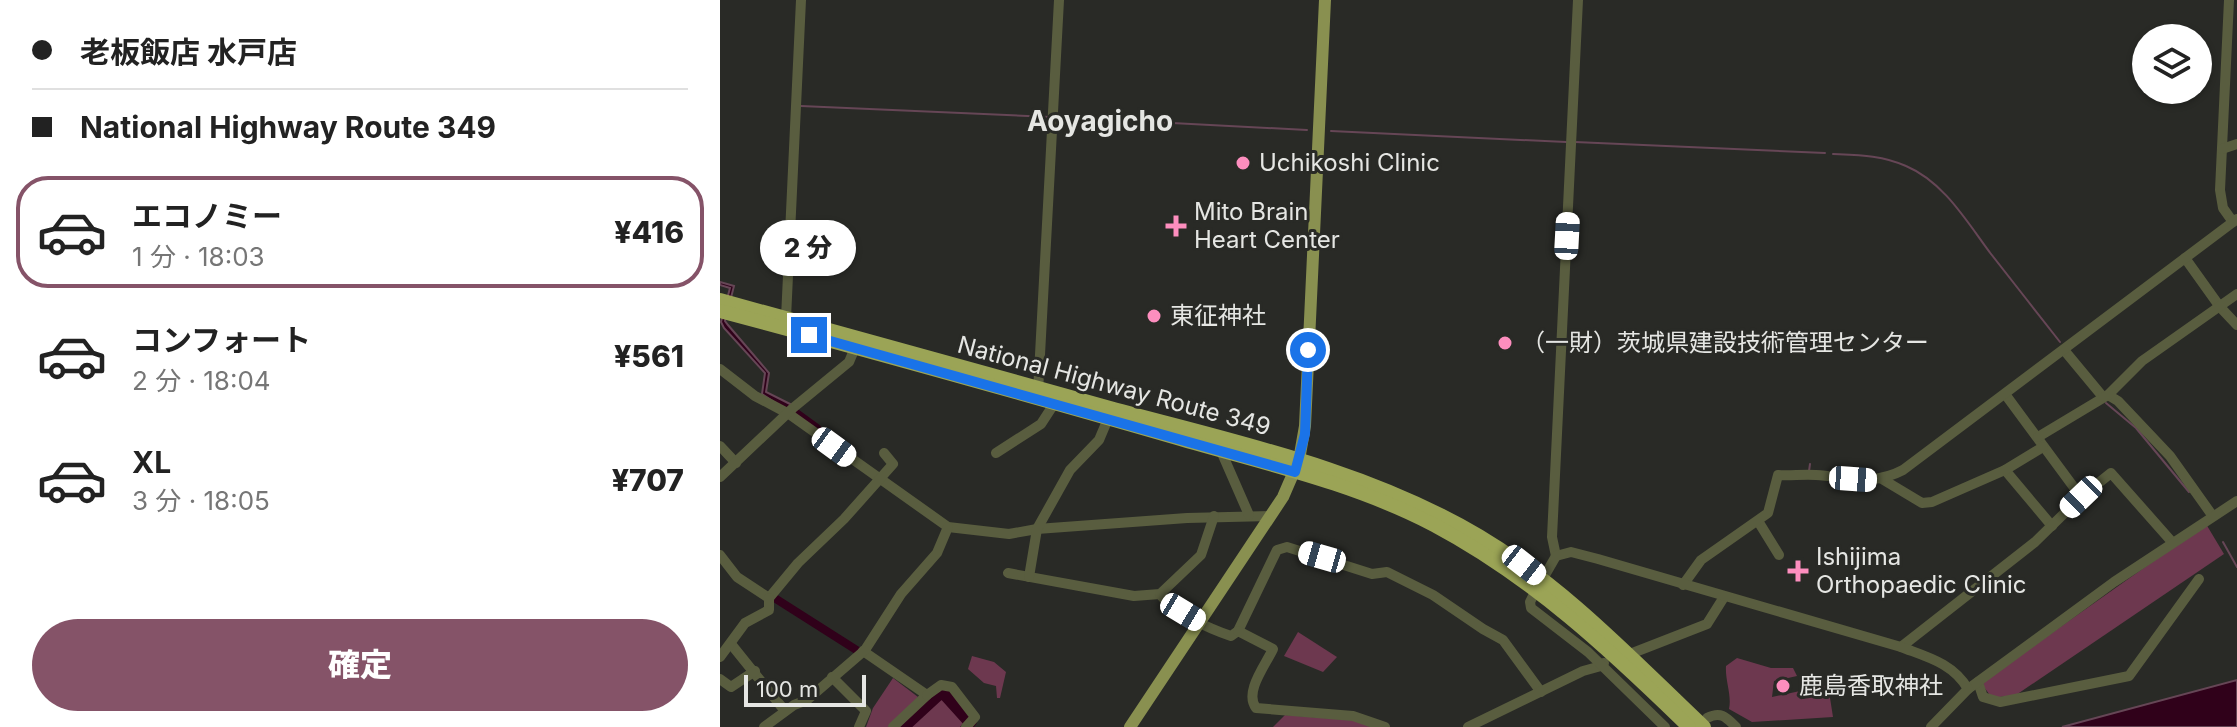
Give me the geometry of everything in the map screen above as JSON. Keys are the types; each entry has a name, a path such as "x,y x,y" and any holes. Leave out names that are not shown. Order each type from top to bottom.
{"highway":[{"name":"National Highway Route 349","path":"720,300 786,318 856,344"},
{"name":"National Highway Route 349","path":"720,311 856,344 1297,466 1431,524 1539,584 1630,654 1705,723"},
{"name":"National Highway Route 349","path":"1038,393 1054,404 1110,413 1221,451 1297,466"},
{"name":"National Highway Route 349","path":"1539,584 1689,727"}],"main road":[{"path":"1130,727 1271,516 1297,466 1305,426 1325,0"}],"street":[{"path":"786,318 801,0"},
{"path":"1038,393 1059,0"},
{"path":"1556,556 1552,537 1578,0"},
{"path":"1683,585 1701,560 1768,513 1778,475 1871,481 1903,470 2235,221 2221,200 2229,0"},
{"path":"2222,149 2237,144"},
{"path":"2185,258 2237,325"},
{"path":"1882,479 1922,503 1932,502 2005,470 2106,396 2142,361 2237,294"},
{"path":"720,477 849,362 856,344"},
{"path":"2064,350 2106,396 2118,401 2170,456 2212,515"},
{"path":"720,369 755,396 789,414 882,476 948,527 1009,534 1037,529 1214,516 1271,516"},
{"path":"2005,394 2081,497"},
{"path":"996,453 1041,424 1054,404"},
{"path":"1029,577 1037,529 1070,470 1099,440 1110,413"},
{"path":"720,446 736,463"},
{"path":"1221,451 1249,515"},
{"path":"720,657 745,623 769,610 769,598 798,563 844,519 893,464 884,453"},
{"path":"2005,470 2052,526"},
{"path":"1901,647 2052,526 2111,473 2172,542"},
{"path":"1931,727 1973,685 2172,542 2237,501"},
{"path":"1008,573 1134,596 1160,594 1201,555 1214,516"},
{"path":"1758,521 1779,555"},
{"path":"764,727 807,700 863,651 901,594 937,553 948,527"},
{"path":"1160,594 1165,601 1200,622 1231,636 1238,631 1277,550 1287,547 1372,574 1387,572 1433,595 1503,640 1541,692"},
{"path":"1665,727 1563,631 1535,613 1530,602 1556,556 1562,553 1581,554 1901,647 1953,669 1983,697 2000,702 2129,676 2199,579"},
{"path":"720,555 737,577 769,598"},
{"path":"1630,654 1707,624 1724,597"},
{"path":"1238,631 1273,649 1252,693 1252,703 1256,708 1353,716 1385,727"},
{"path":"731,644 785,711"},
{"path":"863,651 927,695"},
{"path":"1468,727 1583,671 1601,666 1612,651"},
{"path":"720,679 731,687 755,671"},
{"path":"832,677 866,711 859,727"},
{"path":"893,727 941,685 952,687 975,717 966,727"},
{"path":"1705,723 1715,714 1725,715 1736,727"}],"shaded area":[{"path":"720,282 734,286 725,321 769,373 766,392 792,405 788,411 762,394 765,373 724,328 721,322 730,288 720,285"},
{"path":"2206,524 2224,554 2016,695 1992,698 1981,683"},
{"path":"1298,632 1337,657 1323,672 1284,656"},
{"path":"972,656 994,662 1006,672 1000,698 997,698 996,686 984,683 968,669"},
{"path":"1737,658 1771,668 1793,668 1797,676 1774,681 1772,697 1828,685 1833,717 1752,722 1729,709 1726,666"},
{"path":"893,678 918,697 888,727 866,727 873,708"},
{"path":"2237,680 2237,727 2062,727"},
{"path":"942,697 964,722 960,727 907,727"},
{"path":"1285,715 1363,721 1370,727 1273,727"}],"waterway":[{"path":"801,106 1050,117"},
{"path":"1058,117 1307,130"},
{"path":"1331,131 1566,142"},
{"path":"1575,142 1825,153"},
{"path":"1833,154 1888,160 1906,166 1932,182 1954,204 2060,342"},
{"path":"2106,403 2136,428 2189,492"},
{"path":"795,412 817,428"},
{"path":"1809,471 1810,464"},
{"path":"2223,542 2237,567"},
{"path":"773,597 858,651"},
{"path":"902,727 942,690 970,721"}],"place":[{"name":"Uchikoshi Clinic","path":"1243,163"},
{"name":"Mito Brain Heart Center","path":"1176,226"},
{"name":"東征神社","path":"1154,316"},
{"name":"（一財）茨城県建設技術管理センター","path":"1505,343"},
{"name":"Ishijima Orthopaedic Clinic","path":"1798,571"},
{"name":"鹿島香取神社","path":"1783,686"}],"district":[{"name":"Aoyagicho","path":"1100,121"}],"route":[{"path":"809,335 1295,472 1305,434 1308,350"}]}
